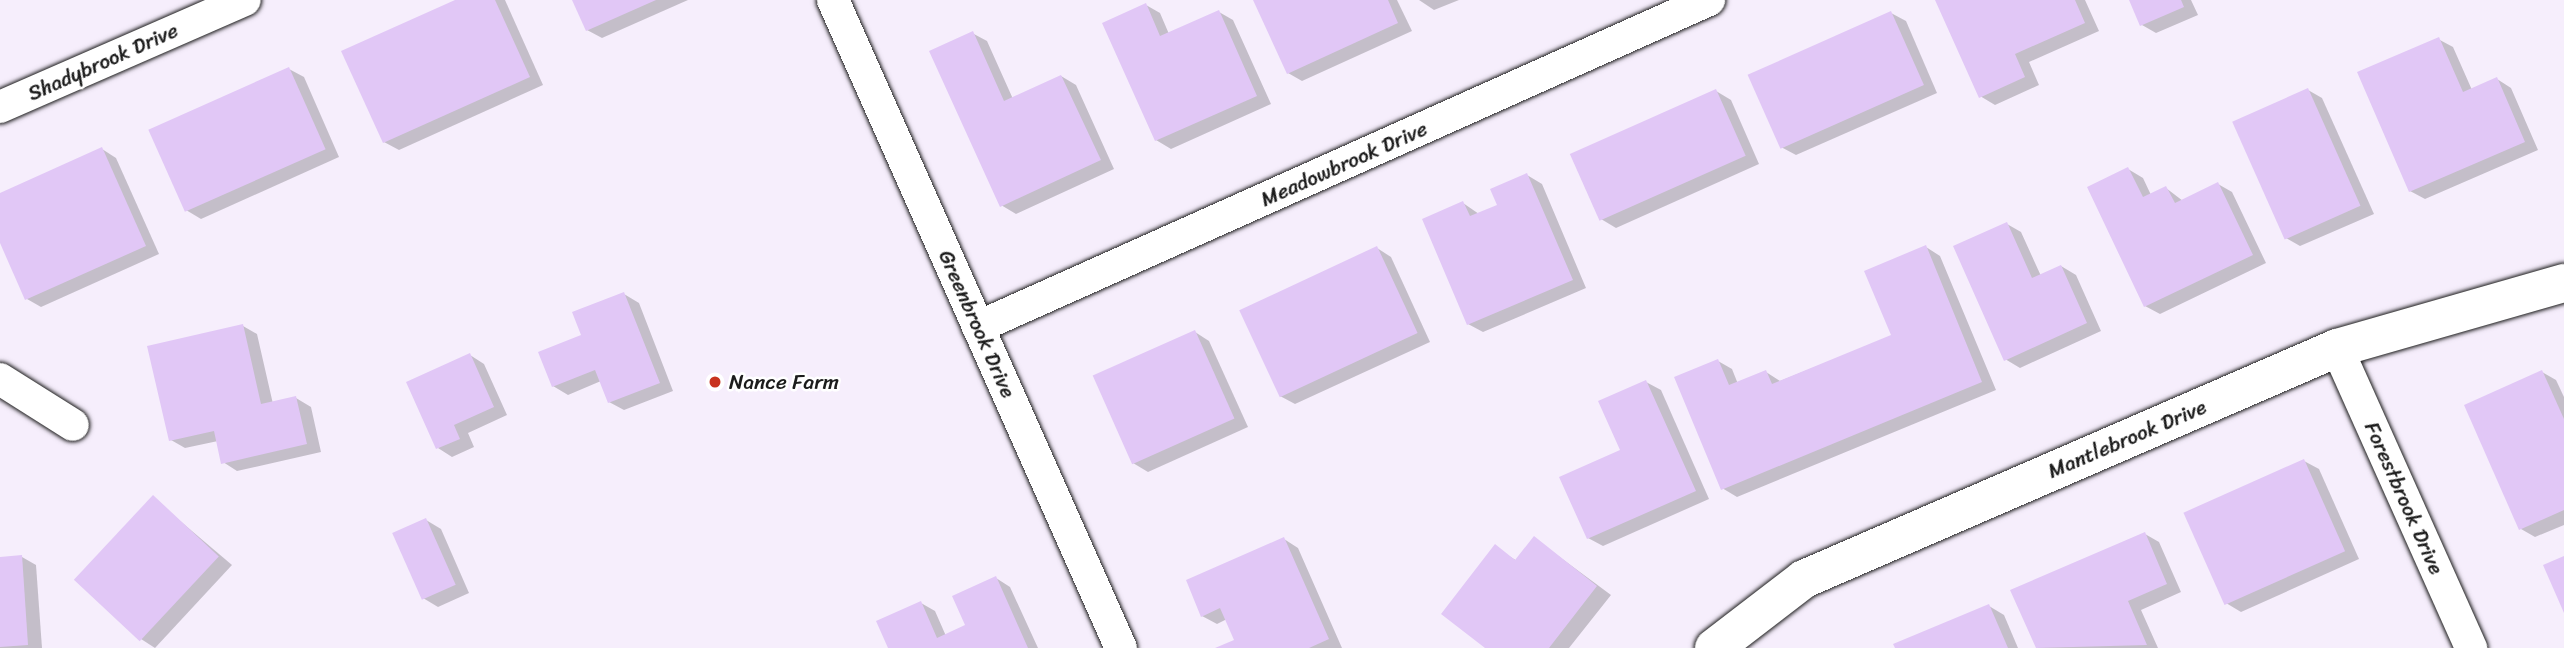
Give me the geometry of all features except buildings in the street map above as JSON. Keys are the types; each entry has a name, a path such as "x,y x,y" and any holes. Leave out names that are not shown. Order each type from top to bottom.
{"street":[{"name":"Shadybrook Drive","path":"0,107 245,0"},
{"name":"Greenbrook Drive","path":"832,0 1121,648"},
{"name":"Meadowbrook Drive","path":"978,327 1709,0"},
{"name":"Mantlebrook Drive","path":"1714,648 1804,579 2337,348 2564,283"},
{"name":"Forestbrook Drive","path":"2337,348 2471,648"},
{"path":"0,379 73,425"}],"place":[{"name":"Nance Farm","path":"715,382"}]}
